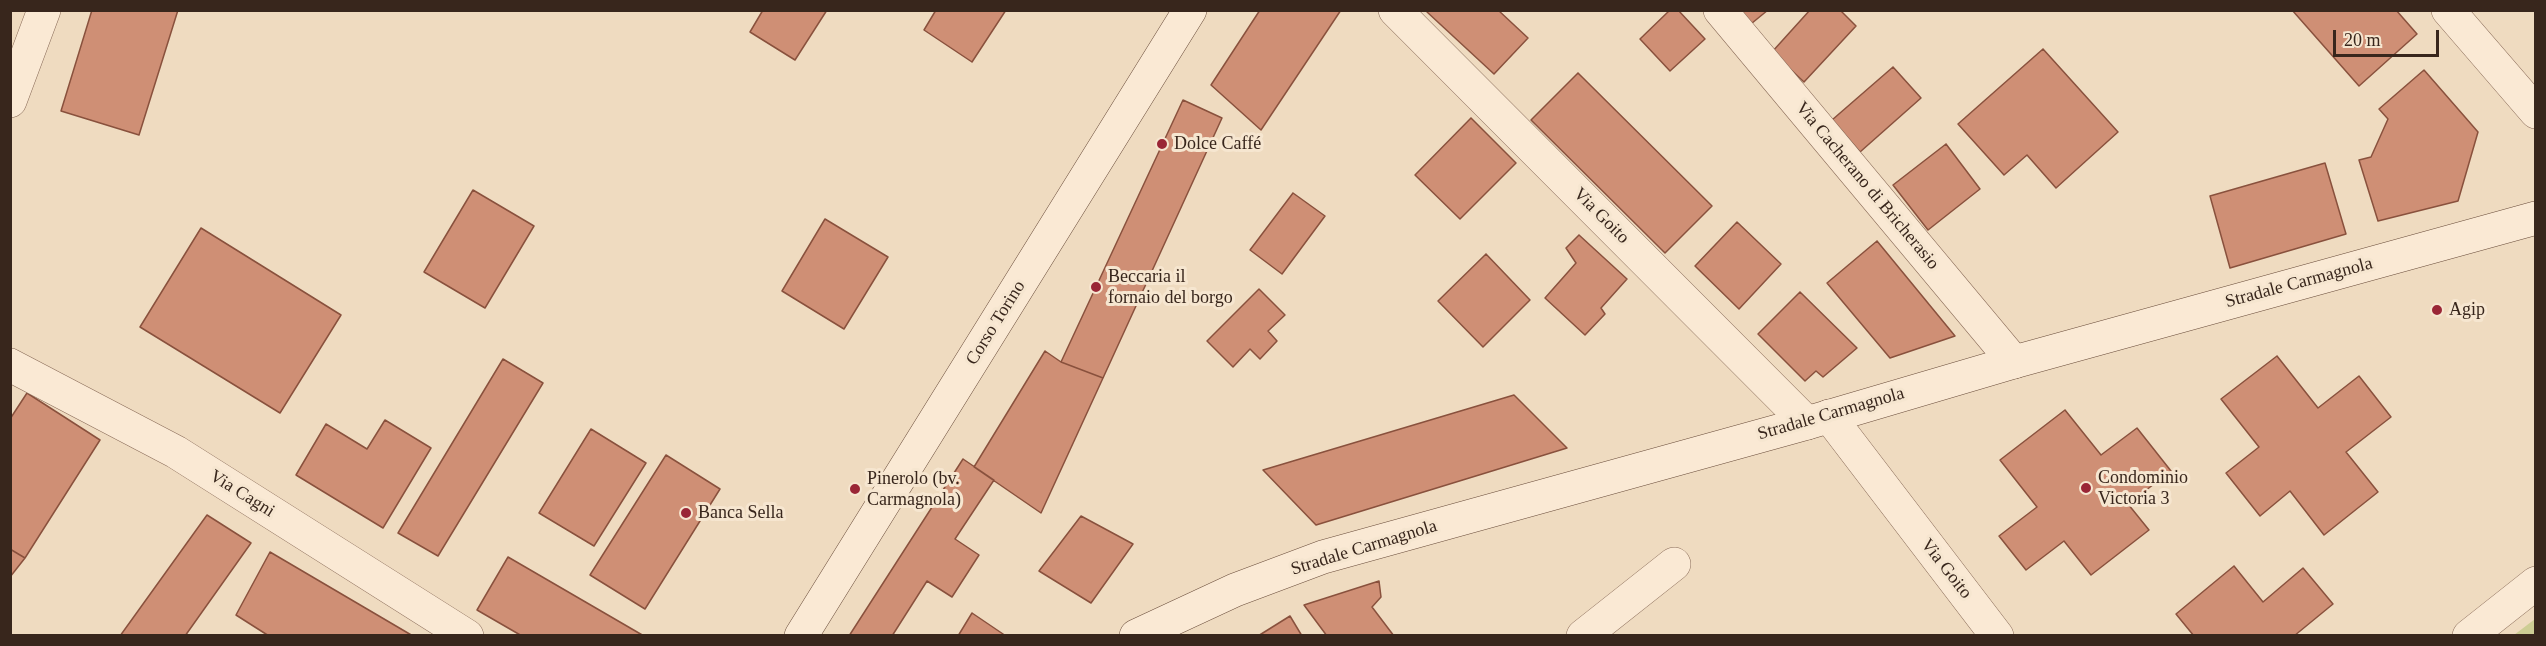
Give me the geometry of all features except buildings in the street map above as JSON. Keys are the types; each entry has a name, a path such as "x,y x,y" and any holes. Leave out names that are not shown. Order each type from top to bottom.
{"street":[{"path":"10,101 44,10"},
{"name":"Corso Torino","path":"801,636 1190,10"},
{"name":"Via Goito","path":"1395,10 1818,419 1997,636"},
{"name":"Via Cacherano di Bricherasio","path":"1720,10 2013,362"},
{"path":"2448,10 2535,112"},
{"name":"Stradale Carmagnola","path":"1136,636 1235,590 1323,557 1818,419 2013,362 2535,218"},
{"name":"Via Cagni","path":"10,365 176,452 467,636"},
{"path":"1583,636 1674,564"},
{"path":"2469,636 2535,583"}],"green space":[{"path":"2535,619 2535,635 2514,635"}],"place":[{"name":"Dolce Caffé","path":"1162,144"},
{"name":"Beccaria il fornaio del borgo","path":"1096,287"},
{"name":"Agip","path":"2437,310"},
{"name":"Condominio Victoria 3","path":"2086,488"},
{"name":"Pinerolo (bv. Carmagnola)","path":"855,489"},
{"name":"Banca Sella","path":"686,513"}]}
